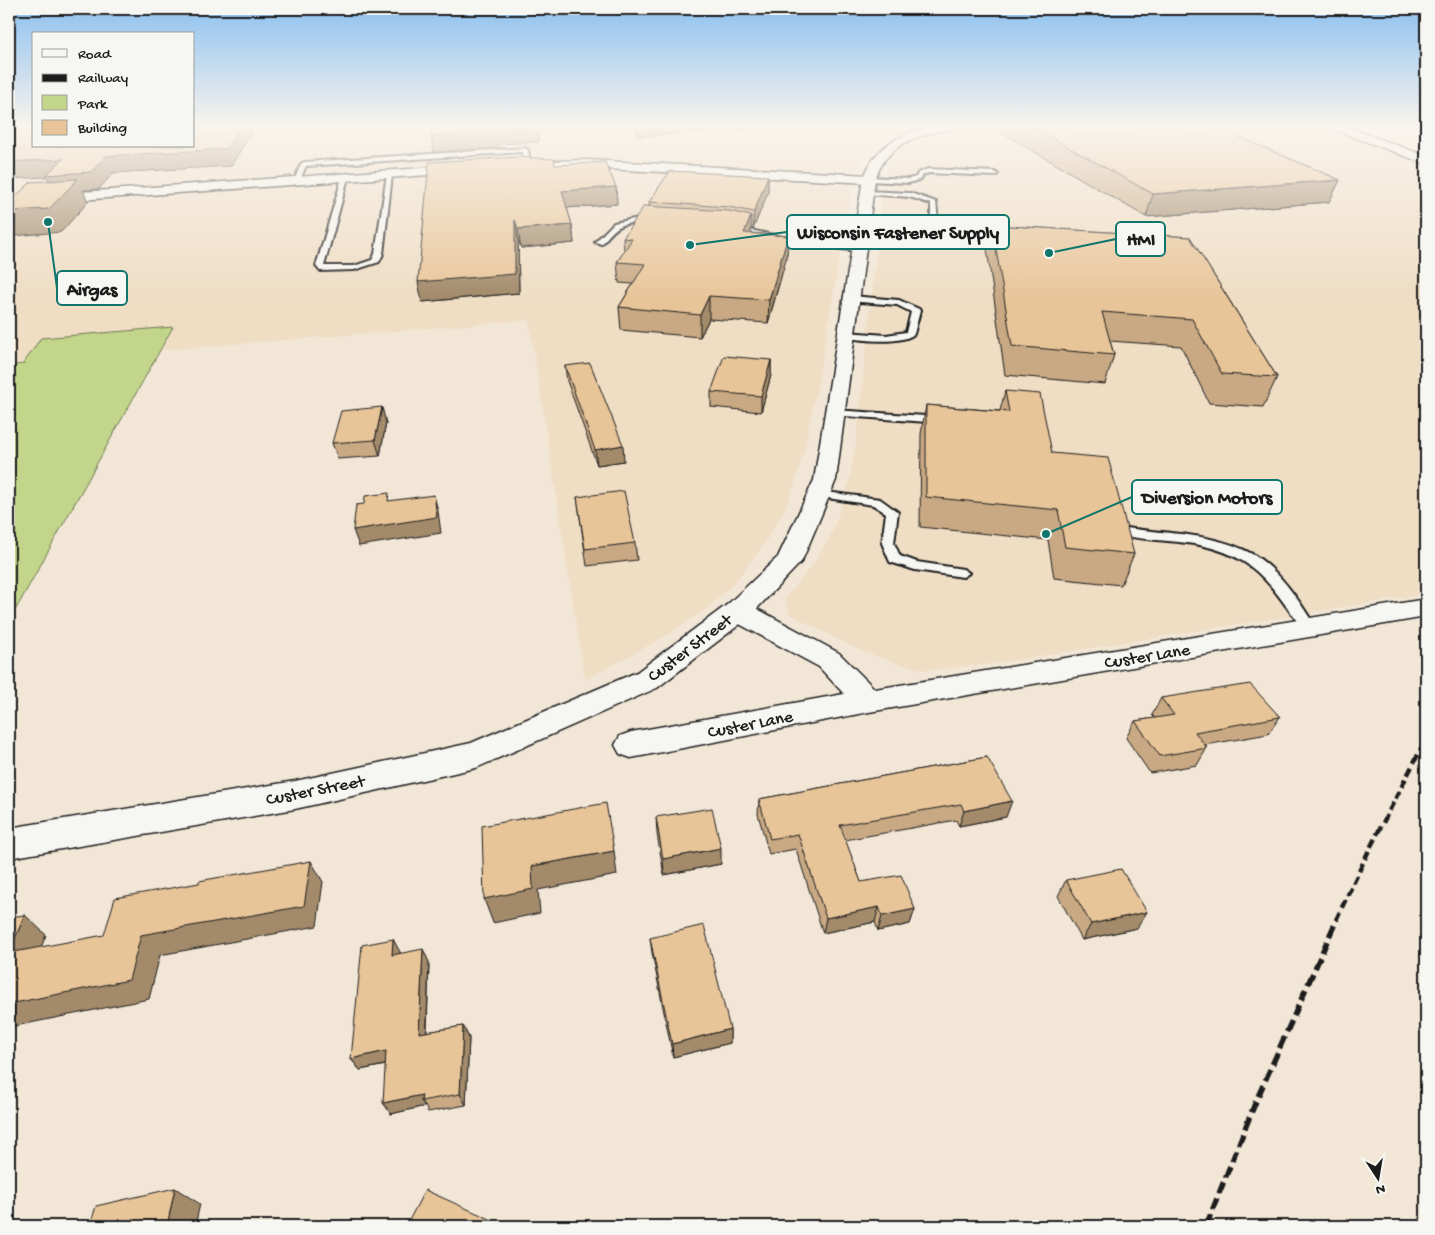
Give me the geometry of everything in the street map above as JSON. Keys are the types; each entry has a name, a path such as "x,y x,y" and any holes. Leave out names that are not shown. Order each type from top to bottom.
{"street":[{"path":"9,201 259,184"},
{"path":"838,184 868,186"},
{"name":"Custer Street","path":"9,843 295,795 476,755 647,680 738,610 788,561 825,480 868,186"},
{"name":"Custer Lane","path":"631,745 869,701 1426,608"},
{"path":"738,610 829,660 869,701"}],"lane":[{"path":"344,184 338,209 322,255 320,266 323,270 354,268 375,262 379,254 388,184"},
{"path":"868,186 887,184"},
{"path":"728,227 792,241 859,243 912,240 930,236 935,231 934,203 917,196 868,186"},
{"path":"599,242 610,227 619,222 661,222"},
{"path":"846,335 891,338 910,334 916,311 899,303 851,299"},
{"path":"834,412 952,420"},
{"path":"818,494 876,502 892,512 888,543 895,559 915,566 963,573"},
{"path":"1126,532 1215,544 1250,558 1271,578 1310,628"}],"shaded area":[{"path":"9,184 853,184 804,451 785,509 764,544 734,583 710,606 671,633 585,680 529,320 162,350 173,328 9,366"},
{"path":"884,184 1426,184 1426,594 992,664 926,670 900,664 861,651 789,613 785,598 814,563 832,533 849,483 856,443"}],"green space":[{"path":"173,327 16,609 9,610 9,366 23,364 41,338"}],"building":[{"path":"29,184 74,184 49,209 9,211 9,203"},
{"path":"427,184 615,184 616,187 562,191 572,225 518,229 515,220 515,274 418,282"},
{"path":"661,184 765,184 754,212 729,207 649,202"},
{"path":"1134,184 1291,184 1153,194"},
{"path":"644,206 729,211 751,216 744,233 788,236 769,300 709,296 700,315 619,307 645,264 617,262 632,239 623,238"},
{"path":"992,225 1190,237 1277,377 1222,374 1192,319 1102,312 1114,355 1012,346"},
{"path":"724,356 771,360 761,396 711,392"},
{"path":"590,363 623,445 595,450 565,366"},
{"path":"1005,391 1040,394 1052,453 1108,458 1134,554 1065,547 1058,510 926,497 926,405 1009,412"},
{"path":"382,407 375,440 332,443 341,411"},
{"path":"624,491 635,543 585,549 577,497"},
{"path":"389,493 388,501 434,495 437,517 353,530 356,505 364,504 365,496"},
{"path":"1250,684 1280,717 1195,732 1207,748 1160,756 1135,721 1174,715 1161,698"},
{"path":"987,757 1012,801 964,811 961,804 840,825 861,882 901,875 915,909 882,916 879,907 826,918 798,834 770,839 759,799"},
{"path":"606,803 614,851 532,866 533,889 484,899 482,826"},
{"path":"712,808 721,848 663,859 656,817"},
{"path":"311,861 304,906 141,935 129,980 9,1004 9,953 104,935 115,898"},
{"path":"1121,869 1147,912 1091,924 1066,880"},
{"path":"25,915 9,952 9,917"},
{"path":"704,925 730,1029 672,1044 650,938"},
{"path":"393,939 392,955 423,949 419,1033 463,1026 460,1094 421,1101 422,1095 383,1103 386,1051 351,1059 362,945"},
{"path":"175,1188 167,1226 90,1226 96,1206"},
{"path":"425,1190 499,1223 498,1226 406,1226"}],"railway":[{"path":"1336,920 1370,848 1426,739"},
{"path":"1206,1226 1256,1101 1337,919"}],"place":[{"name":"Airgas","path":"48,222"},
{"name":"Wisconsin Fastener Supply","path":"690,245"},
{"name":"HMI","path":"1049,253"},
{"name":"Diversion Motors","path":"1046,534"}]}
